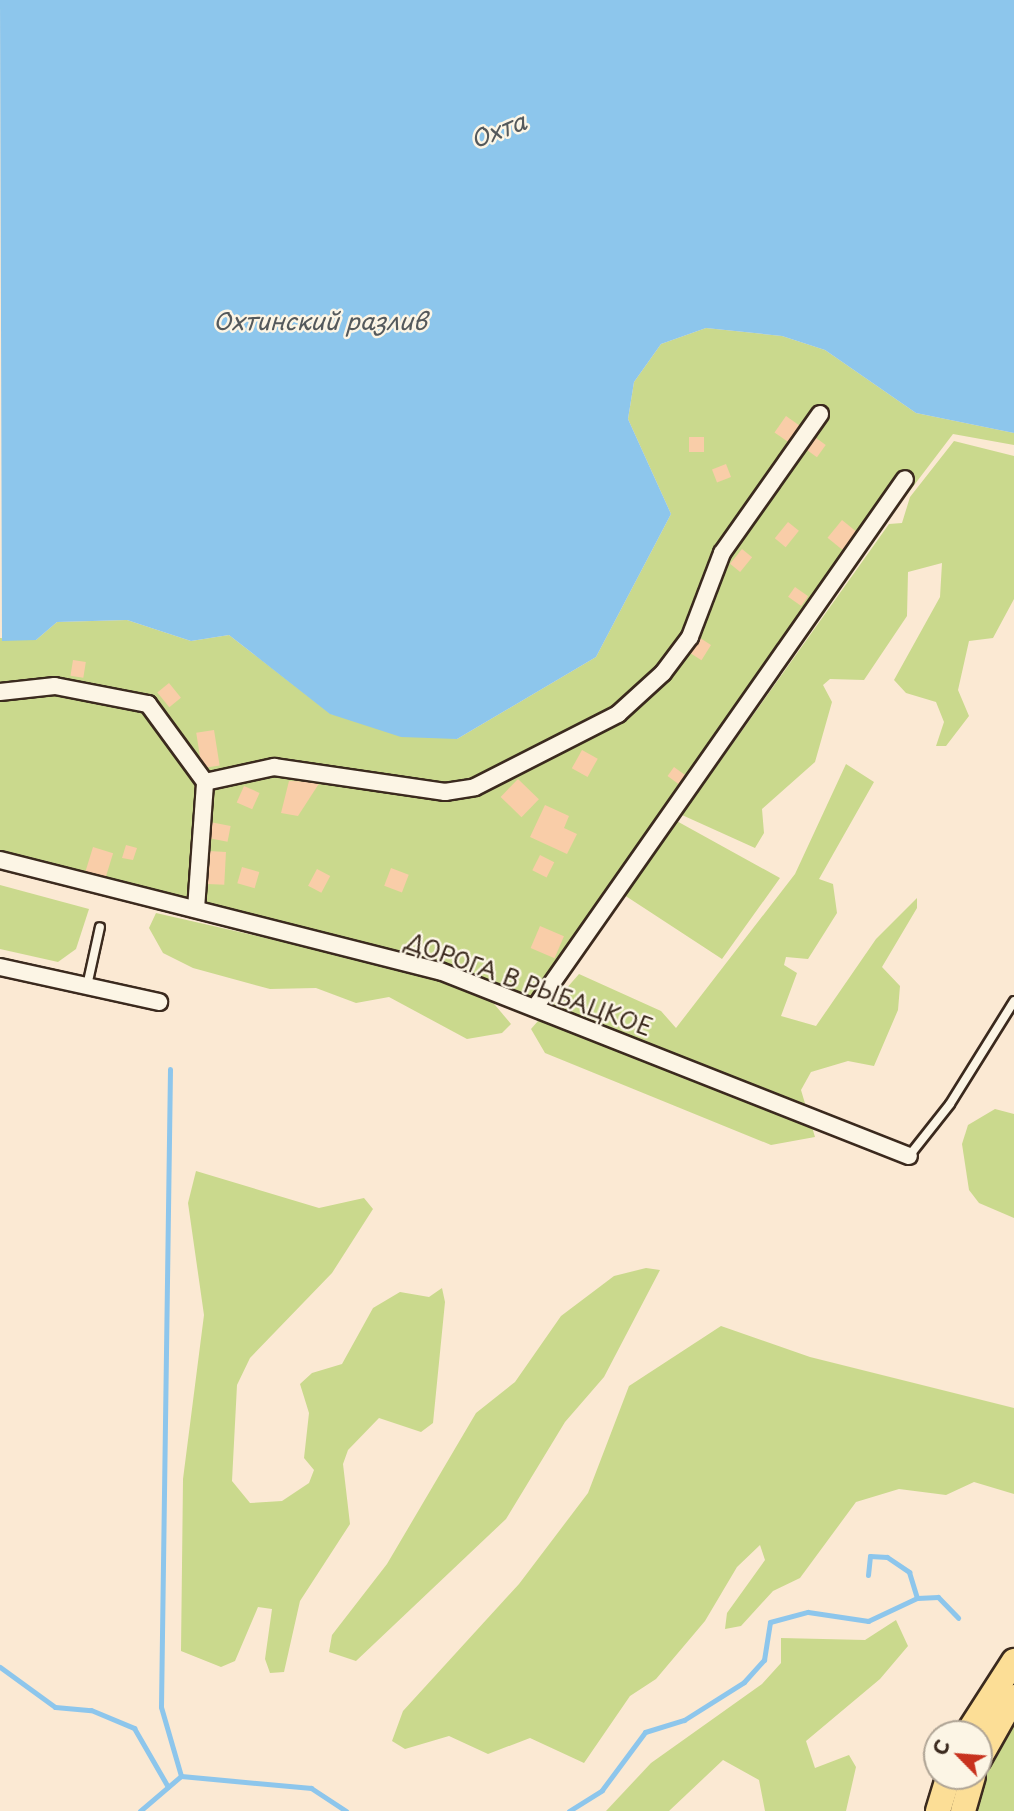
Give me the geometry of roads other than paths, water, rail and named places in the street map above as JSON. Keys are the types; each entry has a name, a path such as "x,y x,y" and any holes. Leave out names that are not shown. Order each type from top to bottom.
{"main road":[{"path":"976,1720 1014,1661"},
{"path":"993,1734 1014,1696"},
{"path":"938,1811 945,1790"},
{"path":"963,1811 969,1790"}],"street":[{"path":"205,782 222,774 274,767 445,792 475,787 618,714 663,673 690,637 723,553 820,414"},
{"path":"536,1006 905,479"},
{"path":"0,692 55,687 148,704 205,782 196,909"},
{"name":"ДОРОГА В РЫБАЦКОЕ","path":"0,860 440,971 536,1006 909,1156"},
{"path":"0,967 159,1002"}],"lane":[{"path":"87,986 100,928"},
{"path":"909,1156 950,1104 1014,1001"}],"water":[{"name":"Охтинский разлив","path":"0,0 1014,0 1014,433 916,413 825,350 782,336 706,328 661,344 634,382 628,419 671,514 596,657 457,739 401,737 330,714 229,635 191,641 127,620 57,622 36,640 2,641"}],"waterway":[{"path":"170,1069 161,1707 181,1776"},
{"path":"868,1575 870,1556 887,1557 909,1572 917,1598"},
{"path":"569,1811 602,1790 645,1732 684,1720 744,1682 764,1660 770,1622 808,1612 868,1621 917,1598 938,1597 958,1618"},
{"path":"0,1667 55,1707 91,1710 134,1728 168,1787"},
{"path":"140,1811 181,1776 311,1788 346,1811"}],"water label":[{"name":"Охта","path":"498,130"}]}
